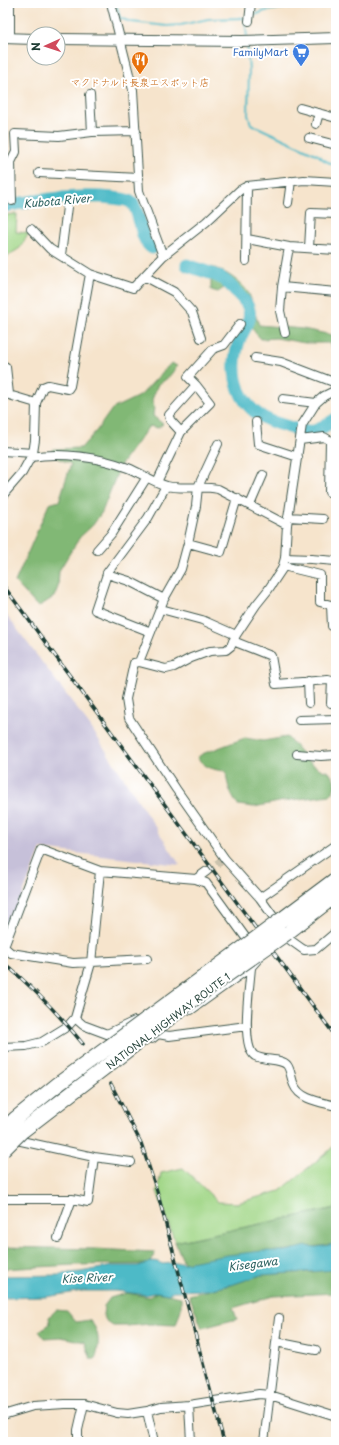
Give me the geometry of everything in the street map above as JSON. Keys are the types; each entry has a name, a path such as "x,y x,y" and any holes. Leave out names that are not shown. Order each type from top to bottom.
{"highway":[{"name":"NATIONAL HIGHWAY ROUTE 1","path":"3,1130 57,1085 336,879"},
{"name":"NATIONAL HIGHWAY ROUTE 1","path":"3,1150 21,1132 201,994 287,933 336,895"}],"street":[{"path":"10,3 6,38 26,39"},
{"path":"111,3 133,90 139,191 162,256"},
{"path":"250,21 251,3"},
{"path":"66,39 242,41 336,38"},
{"path":"90,95 92,132"},
{"path":"300,108 336,118"},
{"path":"316,124 319,113"},
{"path":"12,201 11,162 16,152 15,134 59,136 92,132 136,131"},
{"path":"309,138 336,145"},
{"path":"39,173 139,178"},
{"path":"31,229 50,249 90,274 133,288 162,256 206,222 240,190 247,186 304,180 336,182"},
{"path":"288,203 291,181"},
{"path":"246,261 247,186"},
{"path":"60,255 67,207"},
{"path":"309,248 311,213 336,214"},
{"path":"247,239 289,247 336,250"},
{"path":"285,333 280,311 282,287 289,247"},
{"path":"3,495 22,473 32,455 35,440 36,403 43,387 48,385 68,389 70,386 90,274"},
{"path":"144,276 174,292 192,312 201,338"},
{"path":"282,287 336,292"},
{"path":"157,482 181,432 210,403 188,377 213,349 224,345 240,324"},
{"path":"255,358 281,362 336,384"},
{"path":"3,365 6,367 9,395"},
{"path":"181,432 170,420 169,414 196,385"},
{"path":"3,386 9,395 36,403"},
{"path":"336,390 324,396 316,403 302,425 288,521 284,562 268,590 256,605 231,646 226,650 210,651 166,669 139,662 134,663 126,699 129,718 223,860 260,898 290,940 304,950 316,949 336,932"},
{"path":"283,399 316,403"},
{"path":"256,422 258,444 298,457"},
{"path":"300,437 324,437 333,442 329,492"},
{"path":"139,662 164,599 181,569 196,506 198,487 218,444"},
{"path":"3,450 32,455 46,454 84,457 127,468 166,486 181,488 208,486 218,489 250,505 288,521 323,519"},
{"path":"250,505 263,475"},
{"path":"97,550 112,534 147,477"},
{"path":"151,632 94,610 107,574 148,518 166,486"},
{"path":"188,543 221,552 237,498"},
{"path":"284,562 311,559 336,561"},
{"path":"284,562 320,575 320,602 331,605 332,626"},
{"path":"107,574 129,581 164,599"},
{"path":"161,609 202,620 271,656 276,684 328,680 334,682 331,703"},
{"path":"308,681 309,703"},
{"path":"299,720 336,719"},
{"path":"297,754 321,756 336,755"},
{"path":"260,898 336,845"},
{"path":"3,1157 53,1113 158,1034 251,967 260,957 206,883 196,879 100,871 40,849 4,946 11,953 73,963 147,959"},
{"path":"3,1047 26,1046 42,1042 68,1026 75,1018 91,963 100,871"},
{"path":"196,879 207,872"},
{"path":"251,967 246,1026 250,1049 253,1055 262,1060 283,1062 287,1065 297,1091 304,1096 336,1106"},
{"path":"75,1018 83,1025 107,1034 136,1021"},
{"path":"158,1034 169,1036 246,1026"},
{"path":"3,1137 94,1157 131,1162"},
{"path":"3,1198 72,1199 88,1202 94,1157"},
{"path":"58,1238 72,1199"},
{"path":"264,1442 279,1318"},
{"path":"276,1342 316,1350"},
{"path":"3,1415 33,1406 65,1404 84,1404 117,1413 128,1414 161,1407 189,1405 259,1394 270,1395 336,1416"},
{"path":"78,1442 78,1430 84,1404"},
{"path":"189,1405 191,1442"},
{"path":"147,1411 154,1442"}],"shaded area":[{"path":"3,608 8,617 90,726 180,865 41,849 3,943"}],"green space":[{"path":"17,214 16,232 29,233 20,248 3,259 3,215"},
{"path":"211,267 232,277 242,285 249,294 259,325 303,329 332,335 336,337 336,354 329,343 305,343 276,338 261,339 252,328 251,315 248,306 237,292 227,283 224,288 218,292 211,290"},
{"path":"171,363 177,366 169,377 158,384 152,400 154,407 153,416 163,424 158,428 149,426 120,466 102,512 93,525 80,537 59,571 58,587 54,597 38,607 15,582 49,504 59,501 71,464 51,455 53,449 81,448 97,430 112,409 141,395"},
{"path":"287,737 311,763 322,770 329,772 335,784 330,795 284,801 254,807 238,805 229,789 226,771 210,768 197,758 202,754 245,738 263,741"},
{"path":"336,1142 336,1208 175,1242 157,1191 161,1173 183,1168 218,1202 237,1203 280,1191 330,1150"},
{"path":"336,1208 336,1244 184,1263 175,1242"},
{"path":"3,1247 155,1252 150,1264 73,1265 3,1269"},
{"path":"336,1268 336,1293 273,1296 233,1308 237,1319 202,1328 189,1295 231,1285 261,1275 312,1272"},
{"path":"157,1292 181,1297 181,1309 176,1325 150,1324 113,1326 107,1322 103,1315 104,1306 110,1298 127,1293 149,1297"},
{"path":"56,1310 67,1311 76,1322 89,1320 93,1324 98,1338 98,1349 95,1359 91,1359 85,1342 61,1337 44,1338 39,1331 50,1324 49,1317"}],"water":[{"path":"336,1244 336,1270 261,1275 234,1284 208,1290 174,1291 168,1294 157,1292 146,1295 117,1291 83,1291 46,1297 3,1298 3,1276 60,1275 113,1266 138,1266 155,1261 163,1264 184,1263 228,1255 262,1251 286,1251 307,1246 316,1247"}],"waterway":[{"path":"116,3 120,18 131,22 167,26 181,25 208,19 247,18"},
{"path":"252,16 265,11 321,3"},
{"path":"322,3 336,4"},
{"path":"245,21 247,37"},
{"path":"247,43 249,70 248,115 251,124 318,155 336,166"},
{"name":"Kubota River","path":"3,206 71,197 99,197 126,200 131,202 136,209 145,239 152,248"},
{"name":"Kubota River","path":"187,265 213,274 224,280 248,306 250,314 240,337 235,367 236,379 240,391 245,401 253,410 276,423 305,431 317,430 336,419"}],"tunnel":[{"path":"207,871 221,861"}],"railway":[{"path":"3,585 336,1037"},
{"path":"3,962 45,1001 83,1044"},
{"path":"111,1084 141,1143 157,1191 224,1442"}],"place":[{"name":"FamilyMart","path":"301,67"},
{"name":"マクドナルド長泉エスポット店","path":"140,75"}],"water label":[{"name":"Kisegawa","path":"253,1264"},
{"name":"Kise River","path":"87,1278"}]}
